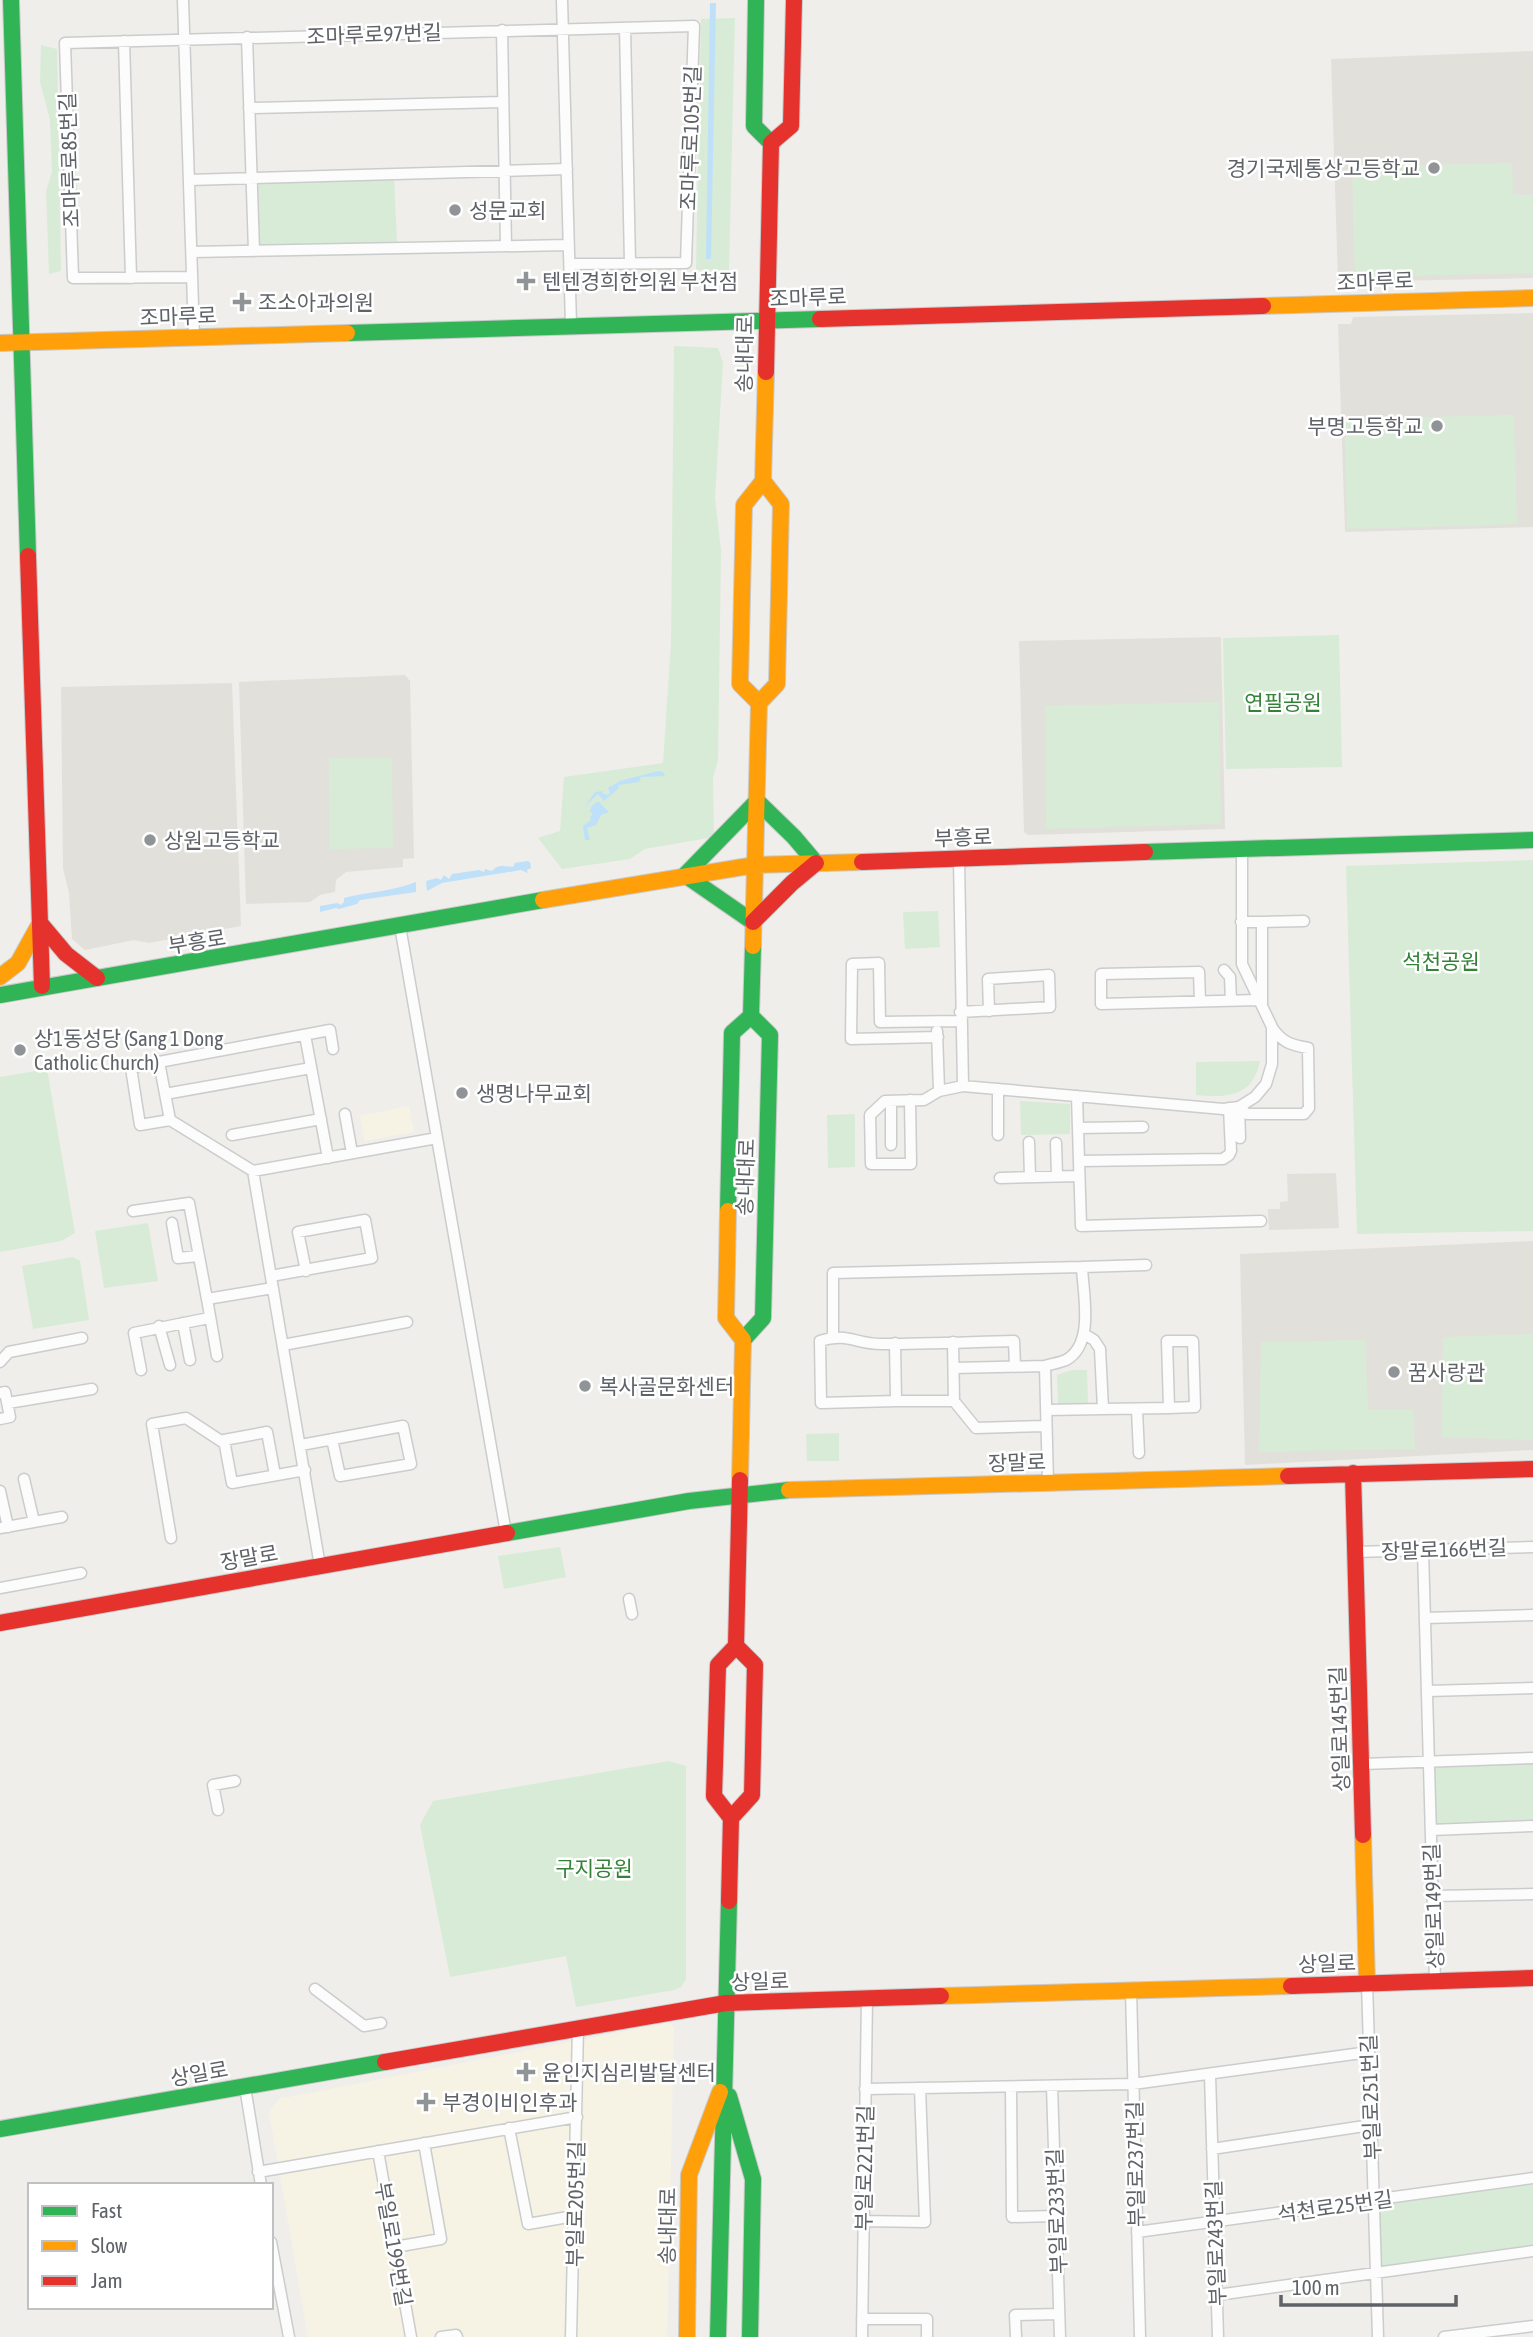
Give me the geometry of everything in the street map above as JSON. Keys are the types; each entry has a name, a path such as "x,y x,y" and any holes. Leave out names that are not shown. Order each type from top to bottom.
{"street":[{"path":"11,0 42,986"},
{"path":"184,0 194,337"},
{"path":"562,0 572,325"},
{"path":"756,0 754,126 771,143 791,126 794,0"},
{"name":"조마루로105번길","path":"563,30 694,26 686,263 570,264"},
{"path":"625,28 630,263"},
{"path":"502,30 506,246"},
{"name":"조마루로97번길","path":"185,39 563,30"},
{"path":"247,37 254,251"},
{"name":"조마루로85번길","path":"185,39 65,43 73,278 192,277"},
{"path":"124,41 131,278"},
{"path":"249,108 503,102"},
{"name":"송내대로","path":"763,481 771,143"},
{"path":"189,180 567,169"},
{"path":"191,252 569,245"},
{"name":"조마루로","path":"0,342 1533,298"},
{"path":"751,1016 759,703 777,684 781,504 763,481 744,505 740,684 759,703"},
{"path":"753,922 816,863 757,801"},
{"path":"753,922 685,875 757,801"},
{"name":"부흥로","path":"0,995 755,865 1533,840"},
{"path":"910,1100 912,1164 871,1164 870,1115 885,1101 910,1100 924,1100 939,1091 963,1086 1234,1107 1247,1115 1304,1114 1310,1108 1308,1048 1281,1040 1242,964 1242,849"},
{"path":"959,859 963,1086"},
{"path":"1241,922 1304,921"},
{"path":"1260,1003 1262,922"},
{"path":"0,977 18,963 40,923"},
{"path":"40,923 66,954 97,978"},
{"path":"400,926 506,1533"},
{"path":"880,1039 879,963 852,964 851,1039 880,1039 937,1037"},
{"path":"1224,970 1230,977 1230,1000"},
{"path":"1200,1001 1199,972 1101,974 1101,1004 1200,1001 1230,1000 1260,1003"},
{"path":"880,1022 937,1022 989,1010 1050,1007 1049,975 988,979 989,1010"},
{"name":"송내대로","path":"751,1016 770,1035 763,1318 743,1340 726,1318 732,1033 751,1016"},
{"path":"937,1022 939,1091"},
{"path":"1234,1107 1255,1097 1265,1084 1272,1064 1272,1027"},
{"path":"333,1049 330,1030 131,1068 140,1125 170,1120 253,1171 437,1138"},
{"path":"305,1035 328,1158"},
{"path":"159,1062 170,1120"},
{"path":"939,1068 963,1066"},
{"path":"165,1094 311,1068"},
{"path":"998,1089 998,1135"},
{"path":"1077,1096 1081,1226 1261,1222"},
{"path":"891,1101 891,1145"},
{"path":"1234,1107 1240,1138"},
{"path":"1079,1161 1223,1159 1229,1156 1231,1151 1234,1107"},
{"path":"345,1114 352,1153"},
{"path":"232,1135 321,1119"},
{"path":"1078,1128 1143,1127"},
{"path":"1029,1142 1030,1177"},
{"path":"1056,1143 1057,1176"},
{"path":"253,1171 320,1566"},
{"path":"1000,1178 1079,1176"},
{"path":"133,1211 189,1203 217,1356"},
{"path":"207,1299 306,1271 372,1258 365,1220 298,1232 306,1271"},
{"path":"172,1223 178,1258 198,1256"},
{"path":"833,1337 833,1273 1146,1265"},
{"path":"954,1368 1045,1366 1067,1359 1076,1352 1084,1334 1082,1268"},
{"path":"141,1370 134,1333 209,1318"},
{"path":"283,1345 407,1322"},
{"path":"183,1323 190,1360"},
{"path":"159,1326 170,1365"},
{"path":"1084,1334 1094,1340 1100,1349 1103,1409"},
{"path":"954,1401 821,1403 820,1341 833,1337 849,1337 870,1344 1014,1341 1015,1367"},
{"path":"0,1362 9,1352 82,1338"},
{"path":"736,1646 755,1665 752,1795 731,1818 714,1796 718,1664 736,1646 743,1340"},
{"path":"1046,1410 1195,1408 1193,1341 1167,1341 1169,1408"},
{"path":"953,1342 954,1401 976,1428 1046,1426"},
{"path":"895,1343 896,1401"},
{"path":"1045,1366 1048,1482"},
{"path":"8,1404 92,1389"},
{"path":"0,1393 5,1392 10,1417 0,1419"},
{"path":"1138,1410 1139,1453"},
{"path":"171,1538 152,1424 186,1418 224,1443 232,1483 304,1469"},
{"path":"301,1445 332,1439 403,1426 411,1464 340,1476 332,1439"},
{"path":"224,1443 224,1440 267,1432 275,1475"},
{"name":"장말로","path":"0,1623 689,1501 792,1490 1533,1469"},
{"name":"상일로145번길","path":"1353,1473 1367,1983"},
{"path":"24,1479 34,1522"},
{"path":"0,1491 4,1527 62,1517"},
{"name":"장말로166번길","path":"1354,1552 1533,1547"},
{"name":"상일로149번길","path":"1423,1550 1435,1981"},
{"path":"0,1588 81,1573"},
{"path":"629,1599 632,1614"},
{"path":"1425,1618 1533,1615"},
{"path":"1428,1691 1533,1688"},
{"path":"1362,1764 1533,1758"},
{"path":"218,1810 214,1785 235,1782"},
{"name":"송내대로","path":"718,2337 731,1818"},
{"name":"상일로149번길","path":"1431,1830 1533,1826"},
{"path":"1433,1896 1533,1894"},
{"name":"상일로","path":"0,2129 726,2003 1533,1978"},
{"name":"부일로251번길","path":"1367,1983 1378,2337"},
{"path":"316,1989 364,2026 381,2023"},
{"name":"부일로237번길","path":"1131,1990 1140,2337"},
{"name":"부일로221번길","path":"862,2337 867,1998"},
{"name":"부일로205번길","path":"571,2337 578,2028"},
{"path":"865,2090 1133,2084 1210,2076 1369,2052"},
{"name":"부일로243번길","path":"1210,2076 1218,2337"},
{"name":"송내대로","path":"687,2337 689,2175 724,2080"},
{"name":"송내대로","path":"724,2080 753,2179 750,2337"},
{"name":"부일로233번길","path":"1052,2086 1059,2337"},
{"path":"245,2087 261,2183"},
{"path":"1011,2087 1012,2217 1056,2216"},
{"path":"863,2221 925,2222 920,2088"},
{"path":"258,2172 577,2117"},
{"name":"부일로243번길","path":"1212,2149 1371,2125"},
{"path":"509,2128 528,2224 574,2216"},
{"path":"395,2247 441,2239 424,2143"},
{"name":"부일로199번길","path":"378,2151 411,2337"},
{"name":"석천로25번길","path":"1137,2232 1533,2178"},
{"path":"1217,2295 1533,2250"},
{"path":"273,2253 289,2337"},
{"path":"1016,2337 1015,2315 1059,2314"},
{"path":"862,2319 927,2319 927,2337"},
{"path":"1444,2337 1533,2326"},
{"path":"441,2337 457,2337"}],"shaded area":[{"name":"경기국제통상고등학교","path":"1533,51 1533,278 1338,282 1331,59"},
{"name":"부명고등학교","path":"1533,313 1533,527 1345,532 1338,324 1351,324 1353,317"},
{"path":"1221,637 1225,829 1028,835 1024,832 1019,641"},
{"path":"405,675 410,681 414,858 403,859 403,867 346,872 336,880 335,892 320,895 310,902 246,904 239,682"},
{"name":"상원고등학교","path":"232,683 241,926 149,943 134,940 85,950 72,939 69,893 63,868 61,687"},
{"path":"409,1106 414,1132 365,1141 360,1116"},
{"path":"1336,1173 1339,1228 1269,1230 1268,1209 1280,1209 1280,1202 1288,1201 1287,1174"},
{"path":"1533,1241 1533,1450 1245,1465 1240,1254"},
{"path":"668,2023 674,2027 667,2337 308,2337 269,2112 279,2099"}],"green space":[{"path":"735,18 729,271 696,270 701,19"},
{"path":"41,45 57,49 61,271 49,274 46,191 52,172 50,120 40,82"},
{"path":"1512,163 1513,195 1533,195 1533,273 1355,277 1352,167"},
{"path":"394,178 397,242 257,247 254,182"},
{"path":"674,346 718,348 723,363 715,498 721,550 718,761 713,777 714,837 645,849 630,859 562,869 538,838 560,831 564,777 663,763 671,643"},
{"path":"1514,415 1517,524 1347,529 1345,419"},
{"name":"연필공원","path":"1339,635 1342,767 1226,769 1223,638"},
{"path":"1219,702 1221,824 1046,829 1045,706"},
{"path":"392,757 393,848 330,849 329,758"},
{"name":"석천공원","path":"1533,860 1533,1231 1357,1234 1346,866"},
{"path":"938,911 940,947 905,949 903,912"},
{"path":"1260,1061 1251,1082 1237,1093 1196,1095 1196,1062"},
{"path":"47,1069 75,1233 61,1241 0,1252 0,1077"},
{"path":"1020,1101 1070,1104 1070,1134 1021,1135"},
{"path":"855,1114 855,1167 828,1168 827,1115"},
{"path":"148,1223 158,1281 104,1288 95,1231"},
{"path":"73,1257 80,1261 89,1320 33,1329 22,1266"},
{"path":"1533,1334 1533,1440 1442,1437 1443,1337"},
{"path":"1365,1340 1368,1410 1413,1410 1415,1449 1259,1452 1261,1342"},
{"path":"1072,1370 1087,1370 1088,1403 1058,1404 1057,1375"},
{"path":"839,1433 839,1461 807,1461 806,1434"},
{"path":"560,1547 566,1577 504,1589 498,1556"},
{"path":"1533,1758 1533,1826 1431,1830 1429,1760"},
{"name":"구지공원","path":"669,1761 686,1766 686,1979 681,1987 576,2007 566,1956 450,1977 420,1825 433,1801"},
{"path":"1533,2178 1533,2251 1376,2272 1374,2200"}],"water":[{"path":"710,3 716,3 711,259 706,259"},
{"path":"658,771 665,776 641,777 639,782 619,785 604,801 598,794 585,806 595,792 603,791 602,793 608,795 608,788 620,781"},
{"path":"596,802 609,812 601,815 596,825 587,828 590,840 585,840 583,826 591,820 591,807"},
{"path":"530,862 531,868 527,870 528,873 521,870 442,883 427,891 426,881 437,878 441,880 444,875 449,879 452,874 479,870 484,872 485,869 492,871 499,866 513,867 515,863"},
{"path":"416,882 416,892 360,900 357,904 320,912 320,906 337,903 341,905 344,898"}],"traffic: fast":[{"path":"11,0 28,556"},
{"path":"756,0 754,126 771,143"},
{"path":"347,333 820,319"},
{"path":"685,875 757,801 816,863"},
{"path":"1145,852 1533,840"},
{"path":"685,875 753,922"},
{"path":"0,995 543,900"},
{"path":"728,1211 732,1033 751,1016 753,946"},
{"path":"743,1340 763,1318 770,1035 751,1016"},
{"path":"507,1533 689,1501 789,1490"},
{"path":"718,2337 729,1901"},
{"path":"0,2129 385,2062"},
{"path":"729,2096 753,2179 750,2337"}],"traffic: slow":[{"path":"1263,306 1533,298"},
{"path":"0,343 347,333"},
{"path":"759,703 740,684 744,505 763,481 766,372"},
{"path":"753,946 759,703 777,684 781,504 763,481"},
{"path":"543,900 755,865 862,862"},
{"path":"0,977 18,963 39,925"},
{"path":"728,1211 726,1318 743,1340 740,1480"},
{"path":"789,1490 1288,1476"},
{"path":"1363,1835 1367,1983"},
{"path":"941,1996 1291,1986"},
{"path":"687,2337 689,2175 720,2092"}],"traffic: jam":[{"path":"766,372 771,143 791,126 794,0"},
{"path":"820,319 1263,306"},
{"path":"28,556 42,986"},
{"path":"862,862 1145,852"},
{"path":"753,922 816,863"},
{"path":"40,923 66,954 97,978"},
{"path":"1288,1476 1533,1469"},
{"path":"1353,1473 1363,1835"},
{"path":"729,1901 731,1818 714,1796 718,1665 736,1646 740,1480"},
{"path":"0,1623 507,1533"},
{"path":"731,1818 752,1795 755,1665 736,1646"},
{"path":"1291,1986 1533,1978"},
{"path":"385,2062 726,2003 941,1996"}],"place":[{"name":"경기국제통상고등학교","path":"1434,168"},
{"name":"성문교회","path":"455,210"},
{"name":"텐텐경희한의원 부천점","path":"526,281"},
{"name":"조소아과의원","path":"242,302"},
{"name":"부명고등학교","path":"1437,426"},
{"name":"상원고등학교","path":"150,840"},
{"name":"상1동성당 (Sang 1 Dong Catholic Church)","path":"20,1050"},
{"name":"생명나무교회","path":"462,1093"},
{"name":"꿈사랑관","path":"1394,1372"},
{"name":"복사골문화센터","path":"585,1386"},
{"name":"윤인지심리발달센터","path":"526,2072"},
{"name":"부경이비인후과","path":"426,2102"}]}
